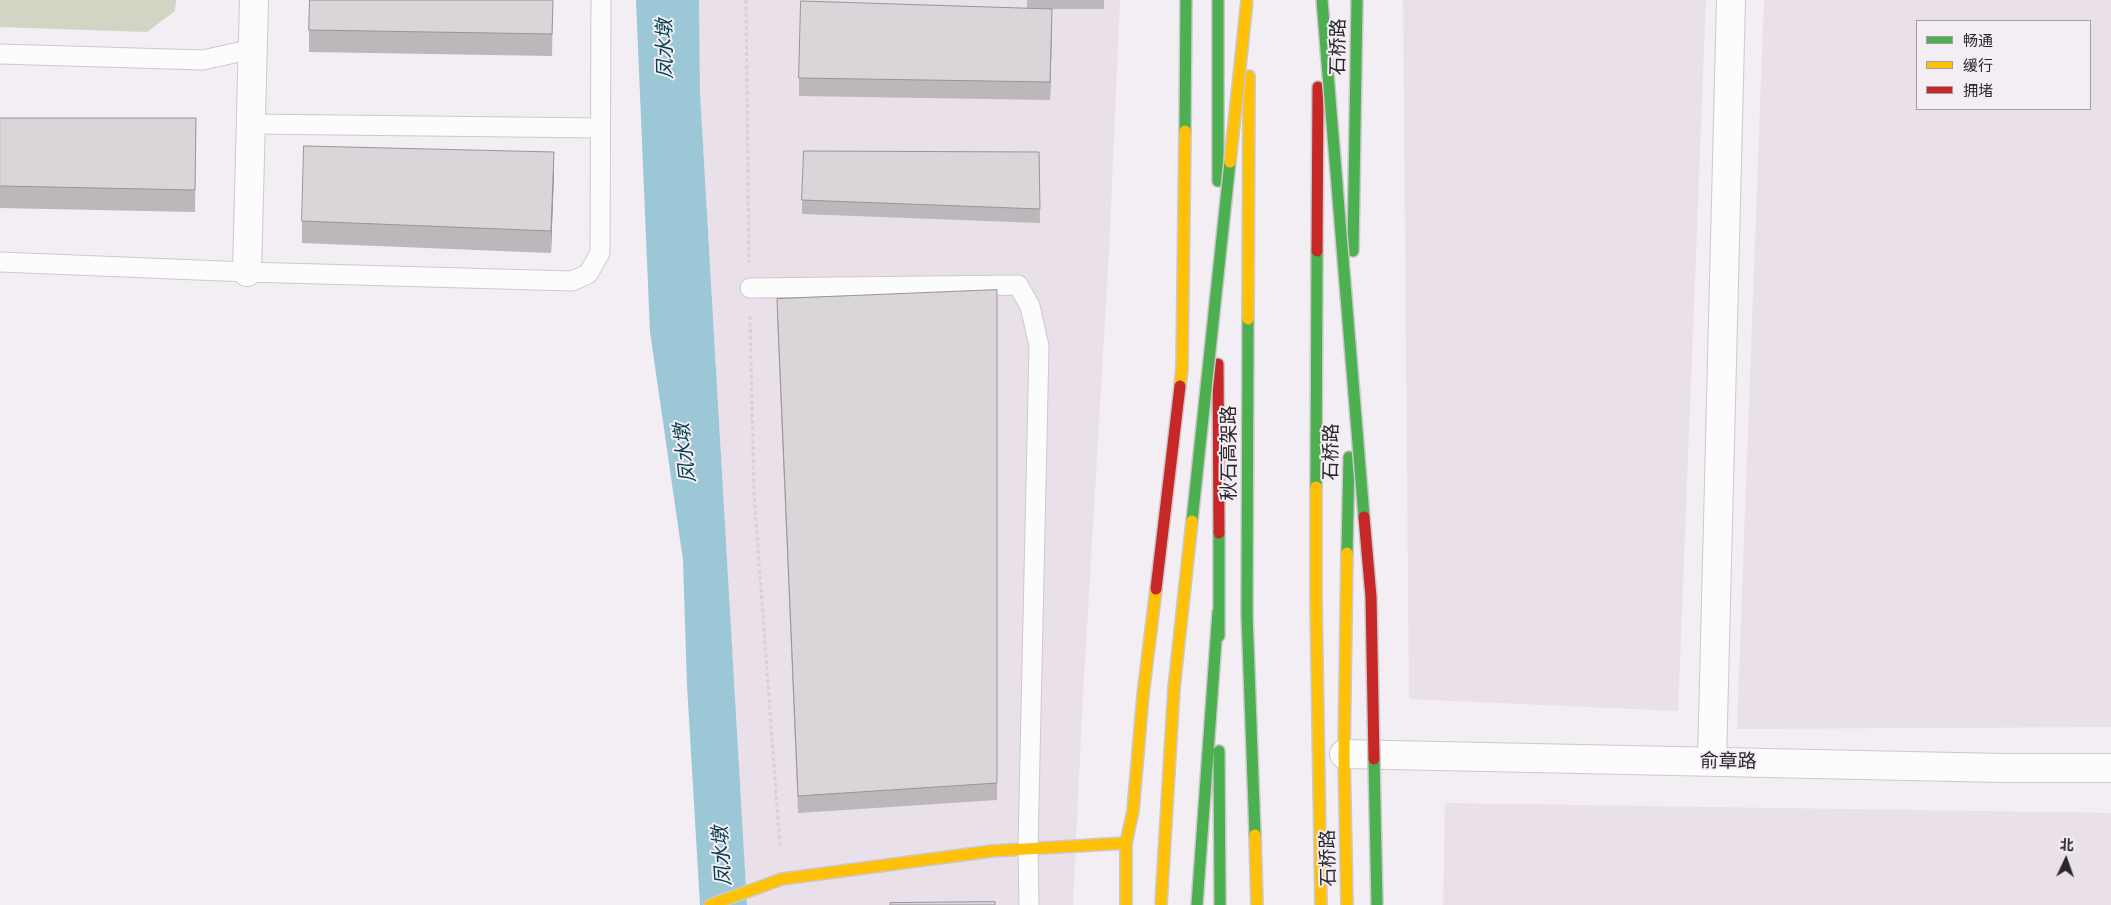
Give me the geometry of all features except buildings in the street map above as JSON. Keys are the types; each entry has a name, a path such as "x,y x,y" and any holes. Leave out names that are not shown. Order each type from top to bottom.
{"main road":[{"path":"1126,905 1126,843 1132,811 1142,695 1182,368 1186,0"},
{"path":"1218,0 1220,905"},
{"path":"1161,905 1174,688 1248,0"},
{"name":"秋石高架路","path":"1248,0 1246,615 1257,905"},
{"path":"1320,0 1316,600 1321,905"},
{"path":"1320,0 1371,598 1377,905"},
{"name":"石桥路","path":"1347,905 1344,754 1357,0"},
{"path":"1197,905 1218,612"},
{"path":"710,905 782,879 1028,848 1126,843"}],"street":[{"path":"247,272 254,0"},
{"path":"1712,762 1731,0"},
{"name":"俞章路","path":"1344,754 2111,768"}],"lane":[{"path":"0,262 247,272 572,281 588,274 600,252 601,0"},
{"path":"0,54 204,60 252,49"},
{"path":"250,124 600,128"},
{"path":"750,288 1018,285 1030,306 1039,346 1028,848 1029,905"}],"path":[{"path":"746,0 754,493 782,879"}],"shaded area":[{"path":"699,0 1120,0 1109,252 1083,695 1073,905 747,905 700,93"},
{"path":"1403,0 1706,0 1678,711 1409,699"},
{"path":"1764,0 2111,0 2111,727 1737,729"},
{"path":"1445,803 2111,813 2111,905 1443,905"}],"green space":[{"path":"0,0 176,0 175,11 147,32 0,27"}],"water":[{"name":"凤水墩","path":"636,0 699,0 700,93 747,905 700,905 687,685 683,560 650,332"}],"traffic: fast":[{"path":"1185,131 1186,0"},
{"path":"1218,0 1218,181"},
{"path":"1322,0 1364,517"},
{"path":"1353,251 1357,0"},
{"path":"1192,521 1230,162"},
{"path":"1316,487 1317,251"},
{"path":"1248,319 1247,615 1255,835"},
{"path":"1347,553 1349,457"},
{"path":"1219,533 1219,636"},
{"path":"1197,905 1218,612"},
{"path":"1219,751 1220,905"},
{"path":"1374,759 1377,905"}],"traffic: slow":[{"path":"1230,162 1247,0"},
{"path":"1248,319 1249,76"},
{"path":"1180,386 1182,368 1185,131"},
{"path":"1316,487 1321,905"},
{"path":"1161,905 1174,688 1192,521"},
{"path":"1347,553 1344,754 1347,905"},
{"path":"1126,905 1126,843 1133,811 1143,695 1156,589"},
{"path":"1255,835 1257,905"},
{"path":"710,905 782,879 992,851 1126,843"}],"traffic: jam":[{"path":"1317,251 1318,87"},
{"path":"1218,364 1219,533"},
{"path":"1156,589 1180,386"},
{"path":"1364,517 1371,597 1374,759"}]}
